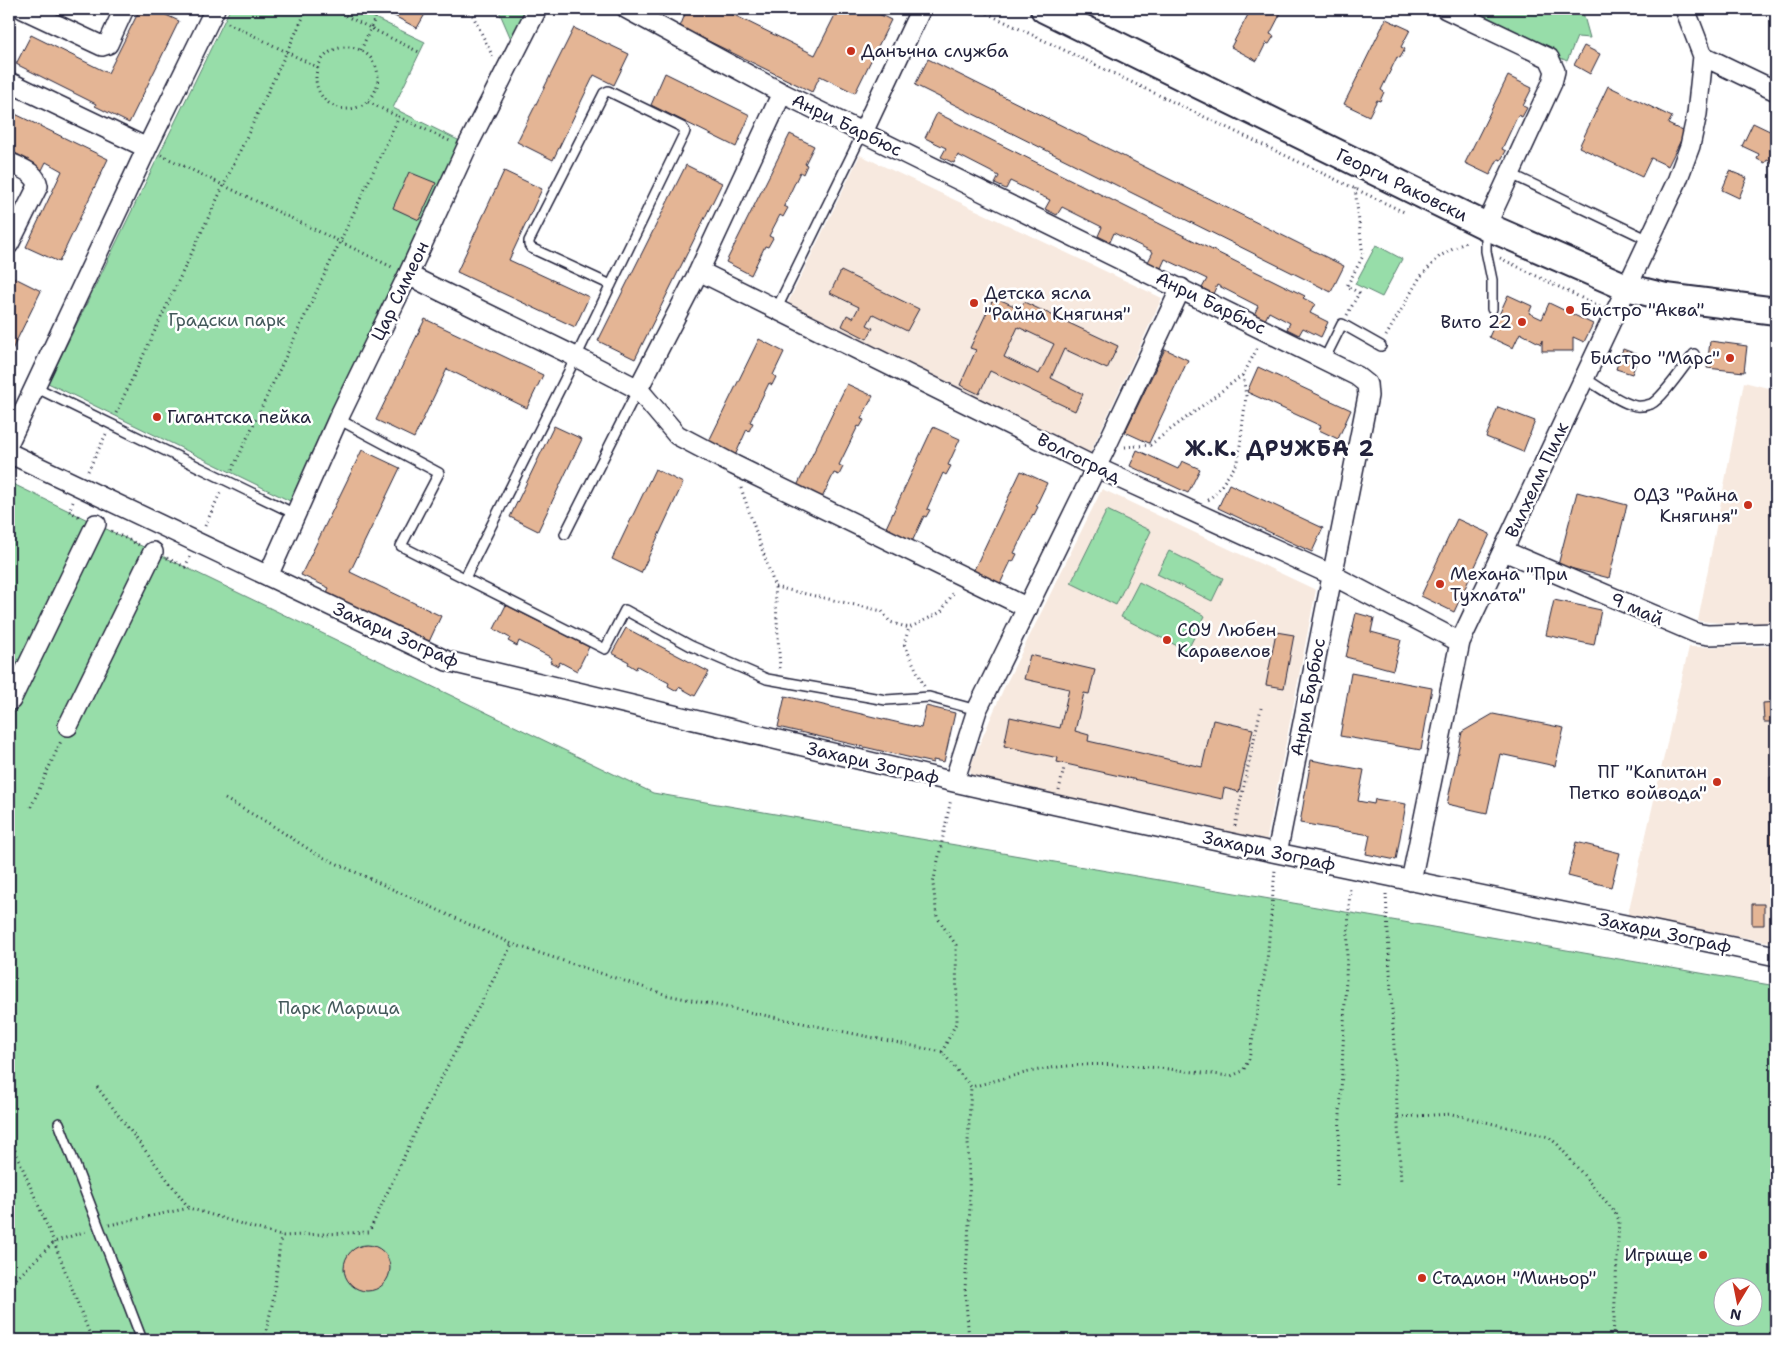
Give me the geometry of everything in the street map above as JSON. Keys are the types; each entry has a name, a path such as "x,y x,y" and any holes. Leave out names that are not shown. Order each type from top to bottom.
{"street":[{"path":"23,9 102,46 108,44 124,9"},
{"name":"Цар Симеон","path":"268,576 338,419 466,150 537,9"},
{"name":"Анри Барбюс","path":"626,9 782,93 1181,288 1357,376 1367,384 1368,396 1277,853"},
{"path":"863,132 921,9"},
{"name":"Георги Раковски","path":"1044,9 1479,239 1626,287 1666,297 1776,311"},
{"path":"1446,9 1549,58 1555,71 1552,83 1511,174 1479,239"},
{"path":"1686,9 1702,56 1776,91"},
{"path":"9,442 146,148 213,12"},
{"name":"Вилхелм Пилк","path":"1411,881 1460,642 1677,181 1690,146 1697,114 1702,56"},
{"path":"9,82 146,148"},
{"path":"638,389 698,271 782,93"},
{"path":"9,162 30,173 37,179 38,186 9,244"},
{"name":"Волгоград","path":"698,271 1095,467 1332,575 1460,642"},
{"path":"408,275 638,389 677,434 734,466 1028,608"},
{"path":"954,782 977,710 1105,449 1181,288"},
{"name":"Захари Зограф","path":"9,453 447,661 954,782 1351,869 1776,956"},
{"path":"12,700 96,524"},
{"name":"9 май","path":"1504,551 1696,633 1708,635 1776,633"},
{"path":"68,726 153,552"}],"lane":[{"path":"465,578 576,357 611,285 685,131 682,127 608,92 604,93 528,245 611,285"},
{"path":"776,310 863,132"},
{"path":"1511,174 1649,240"},
{"path":"1479,239 1492,280 1492,309"},
{"path":"1324,360 1342,324 1381,346"},
{"path":"1584,378 1625,402 1641,406 1650,404 1659,398 1694,354"},
{"path":"35,387 296,514"},
{"path":"565,534 638,389"},
{"path":"338,419 439,473 401,546 606,649 625,610 691,646 767,680 886,700 929,697 977,710"},
{"path":"59,1123 142,1340"}],"path":[{"path":"110,424 225,186 307,9"},
{"path":"332,9 420,52"},
{"path":"361,50 379,9"},
{"path":"465,9 472,14 503,75"},
{"path":"978,9 1415,217"},
{"path":"213,12 317,67"},
{"path":"348,46 361,50 371,57 377,68 378,80 375,92 368,102 358,108 346,110 334,107 324,100 318,90 315,78 317,67 324,56 335,49 348,46"},
{"path":"368,102 466,150"},
{"path":"227,481 399,117"},
{"path":"146,148 408,275"},
{"path":"1342,324 1359,293 1347,286 1363,256 1355,188"},
{"path":"1458,238 1479,239 1614,314"},
{"path":"1381,346 1420,277 1440,256 1479,239"},
{"path":"1105,449 1150,445 1243,374 1267,331"},
{"path":"1194,511 1216,493 1238,462 1246,396 1243,374"},
{"path":"734,466 754,530 775,587 781,682"},
{"path":"775,587 882,611 890,622 909,628 941,612 963,576"},
{"path":"909,628 904,644 929,697"},
{"path":"1231,843 1261,708"},
{"path":"31,807 68,726"},
{"path":"942,1052 957,1021 956,945 938,917 933,884 954,782"},
{"path":"225,798 316,854 512,944 667,994 942,1052 971,1087 968,1142 970,1207 965,1289 968,1340"},
{"path":"971,1087 1045,1069 1090,1065 1137,1066 1231,1076 1243,1071 1249,1060 1267,961 1277,853"},
{"path":"1337,1185 1351,869"},
{"path":"1386,876 1401,1183"},
{"path":"9,1286 54,1242 99,1227 189,1208 281,1236 369,1232 435,1090 512,944"},
{"path":"97,1087 189,1208"},
{"path":"1398,1117 1452,1114 1549,1137 1558,1145 1614,1210 1619,1220 1613,1340"},
{"path":"11,1141 54,1242 92,1340"},
{"path":"264,1340 273,1301 281,1236"}],"shaded area":[{"name":"Детска ясла \"Райна Княгиня\"","path":"860,155 1162,298 1090,453 786,307"},
{"name":"ОДЗ \"Райна Княгиня\"","path":"1744,382 1776,390 1776,627 1698,621"},
{"name":"СОУ Любен Каравелов","path":"1102,489 1316,590 1266,843 971,776 970,766 1003,690"},
{"name":"ПГ \"Капитан Петко войвода\"","path":"1776,646 1776,943 1627,918 1689,647"}],"green space":[{"name":"Градски парк","path":"230,9 356,9 425,42 393,108 460,141 290,501 48,383"},
{"path":"498,9 527,9 511,39"},
{"path":"1458,9 1582,9 1590,38 1577,37 1567,61"},
{"path":"1376,245 1402,259 1382,297 1355,284"},
{"name":"Парк Марица","path":"9,482 653,793 1776,986 1776,1340 9,1340"},
{"path":"1107,510 1151,531 1116,605 1071,583"},
{"path":"1169,551 1223,578 1212,601 1157,574"},
{"path":"1139,582 1205,616 1187,651 1121,617"}],"building":[{"path":"140,9 153,9 179,21 129,123 95,106 96,104 16,64 31,35 108,73"},
{"path":"381,9 428,9 417,28"},
{"path":"687,9 722,9 815,55 838,9 869,9 891,20 855,93 820,76 812,92 680,27"},
{"path":"1251,9 1283,9 1270,34 1274,36 1269,44 1266,43 1257,61 1231,47"},
{"path":"1386,19 1410,30 1401,47 1405,49 1400,58 1397,57 1381,90 1384,92 1380,101 1377,100 1369,116 1344,104"},
{"path":"574,28 629,54 614,85 594,75 553,160 517,142"},
{"path":"1584,46 1600,54 1590,74 1574,65"},
{"path":"928,59 1344,266 1331,292 915,85"},
{"path":"665,73 750,115 736,147 651,105"},
{"path":"1508,76 1532,88 1523,106 1527,108 1522,117 1518,115 1502,149 1506,151 1501,160 1498,159 1490,175 1465,163"},
{"path":"1608,86 1672,117 1668,124 1685,132 1668,166 1651,158 1642,177 1579,147"},
{"path":"9,111 108,159 59,262 26,247 62,171 46,162 42,170 9,153"},
{"path":"937,113 1305,296 1303,298 1315,304 1310,313 1328,322 1321,337 1303,328 1299,335 1287,329 1290,323 1269,312 1265,320 1254,315 1258,306 1217,285 1213,294 1202,288 1207,279 1165,259 1161,268 1148,262 1153,252 1114,233 1110,242 1098,236 1102,227 1062,207 1057,215 1045,209 1050,200 1010,181 1006,189 995,184 999,176 958,155 954,163 941,157 946,148 925,138"},
{"path":"1753,123 1776,134 1776,164 1767,160 1765,163 1757,159 1759,154 1742,146"},
{"path":"790,134 814,146 805,164 807,165 803,174 800,172 784,206 788,208 783,217 780,215 769,236 773,238 768,247 765,246 751,275 726,262"},
{"path":"686,165 722,183 635,359 598,341"},
{"path":"504,171 542,189 509,260 589,297 575,327 457,272"},
{"path":"1730,171 1747,178 1739,198 1722,190"},
{"path":"409,172 436,183 419,220 393,208"},
{"path":"841,271 919,309 907,331 873,314 867,325 873,328 867,339 842,326 847,315 853,318 859,307 830,293"},
{"path":"9,275 41,291 9,356"},
{"path":"1508,295 1532,306 1529,313 1542,319 1549,303 1593,324 1584,342 1573,337 1573,351 1542,351 1542,340 1541,344 1520,333 1513,348 1489,337"},
{"path":"994,297 1021,309 1024,302 1118,346 1107,369 1064,349 1051,378 1083,394 1075,411 990,371 979,394 960,385 976,350 970,348","holes":["1018,327 1054,344 1039,374 1004,357"]},
{"path":"425,319 543,375 527,408 447,369 414,438 376,420"},
{"path":"759,339 784,352 773,375 776,377 772,385 769,383 750,422 753,423 749,431 747,429 734,458 707,445"},
{"path":"1710,341 1747,346 1744,372 1707,368"},
{"path":"1165,349 1188,360 1149,443 1125,432"},
{"path":"1623,349 1639,355 1632,374 1616,369"},
{"path":"1258,367 1351,410 1338,439 1319,430 1321,426 1247,392"},
{"path":"847,384 873,396 861,419 864,420 860,427 858,426 839,465 843,467 839,475 834,473 821,500 796,488"},
{"path":"1498,407 1535,421 1523,452 1486,437"},
{"path":"554,426 582,439 538,531 510,517"},
{"path":"933,427 960,439 948,465 951,466 946,475 943,473 927,509 930,510 926,517 924,516 911,544 884,532"},
{"path":"362,450 400,468 350,572 441,616 427,646 325,597 329,588 301,575"},
{"path":"1137,450 1178,469 1182,461 1200,469 1188,493 1130,466"},
{"path":"655,469 683,483 641,573 612,559"},
{"path":"1021,471 1047,483 1036,506 1038,507 1014,553 1017,554 1013,562 1011,561 998,588 971,576"},
{"path":"1229,484 1323,528 1312,552 1218,508"},
{"path":"1577,492 1627,505 1609,578 1558,565"},
{"path":"1457,519 1490,534 1454,612 1421,596"},
{"path":"1554,600 1601,610 1594,645 1546,635"},
{"path":"506,605 589,647 577,671 560,662 558,666 550,662 552,658 519,641 517,646 508,641 510,638 494,629"},
{"path":"1356,613 1374,618 1371,632 1401,640 1393,670 1346,657"},
{"path":"626,628 709,672 695,696 679,687 677,691 668,686 669,683 637,666 636,669 628,664 629,662 612,653"},
{"path":"1276,632 1294,635 1284,688 1266,685"},
{"path":"1030,655 1095,670 1089,694 1084,693 1075,731 1089,735 1088,741 1202,767 1213,720 1253,729 1239,792 1224,788 1222,799 1057,762 1058,758 1004,746 1010,717 1060,728 1069,689 1024,679"},
{"path":"1351,673 1432,688 1421,750 1340,736"},
{"path":"785,696 921,728 926,706 955,713 944,762 933,760 933,763 778,727"},
{"path":"1776,702 1776,722 1764,722 1763,703"},
{"path":"1493,714 1564,728 1555,766 1500,754 1487,813 1447,804 1462,732"},
{"path":"1311,760 1364,770 1358,801 1374,804 1375,799 1406,804 1396,860 1366,854 1370,835 1300,823"},
{"path":"1770,777 1776,777 1776,851 1770,851"},
{"path":"1576,842 1620,853 1611,887 1568,876"},
{"path":"1752,904 1764,904 1764,925 1752,925"},
{"path":"367,1245 380,1249 386,1255 390,1268 386,1281 380,1287 367,1291 354,1287 348,1281 344,1268 348,1255 354,1249"}],"place":[{"name":"Данъчна служба","path":"851,51"},
{"name":"Детска ясла \"Райна Княгиня\"","path":"974,303"},
{"name":"Бистро \"Аква\"","path":"1570,310"},
{"name":"Вито 22","path":"1522,322"},
{"name":"Бистро \"Марс\"","path":"1730,358"},
{"name":"Гигантска пейка","path":"157,417"},
{"name":"ОДЗ \"Райна Княгиня\"","path":"1748,505"},
{"name":"Механа \"При Тухлата\"","path":"1440,584"},
{"name":"СОУ Любен Каравелов","path":"1167,640"},
{"name":"ПГ \"Капитан Петко войвода\"","path":"1717,782"},
{"name":"Игрище","path":"1703,1255"},
{"name":"Стадион \"Миньор\"","path":"1422,1278"}],"district":[{"name":"Ж.К. ДРУЖБА 2","path":"1280,448"}]}
